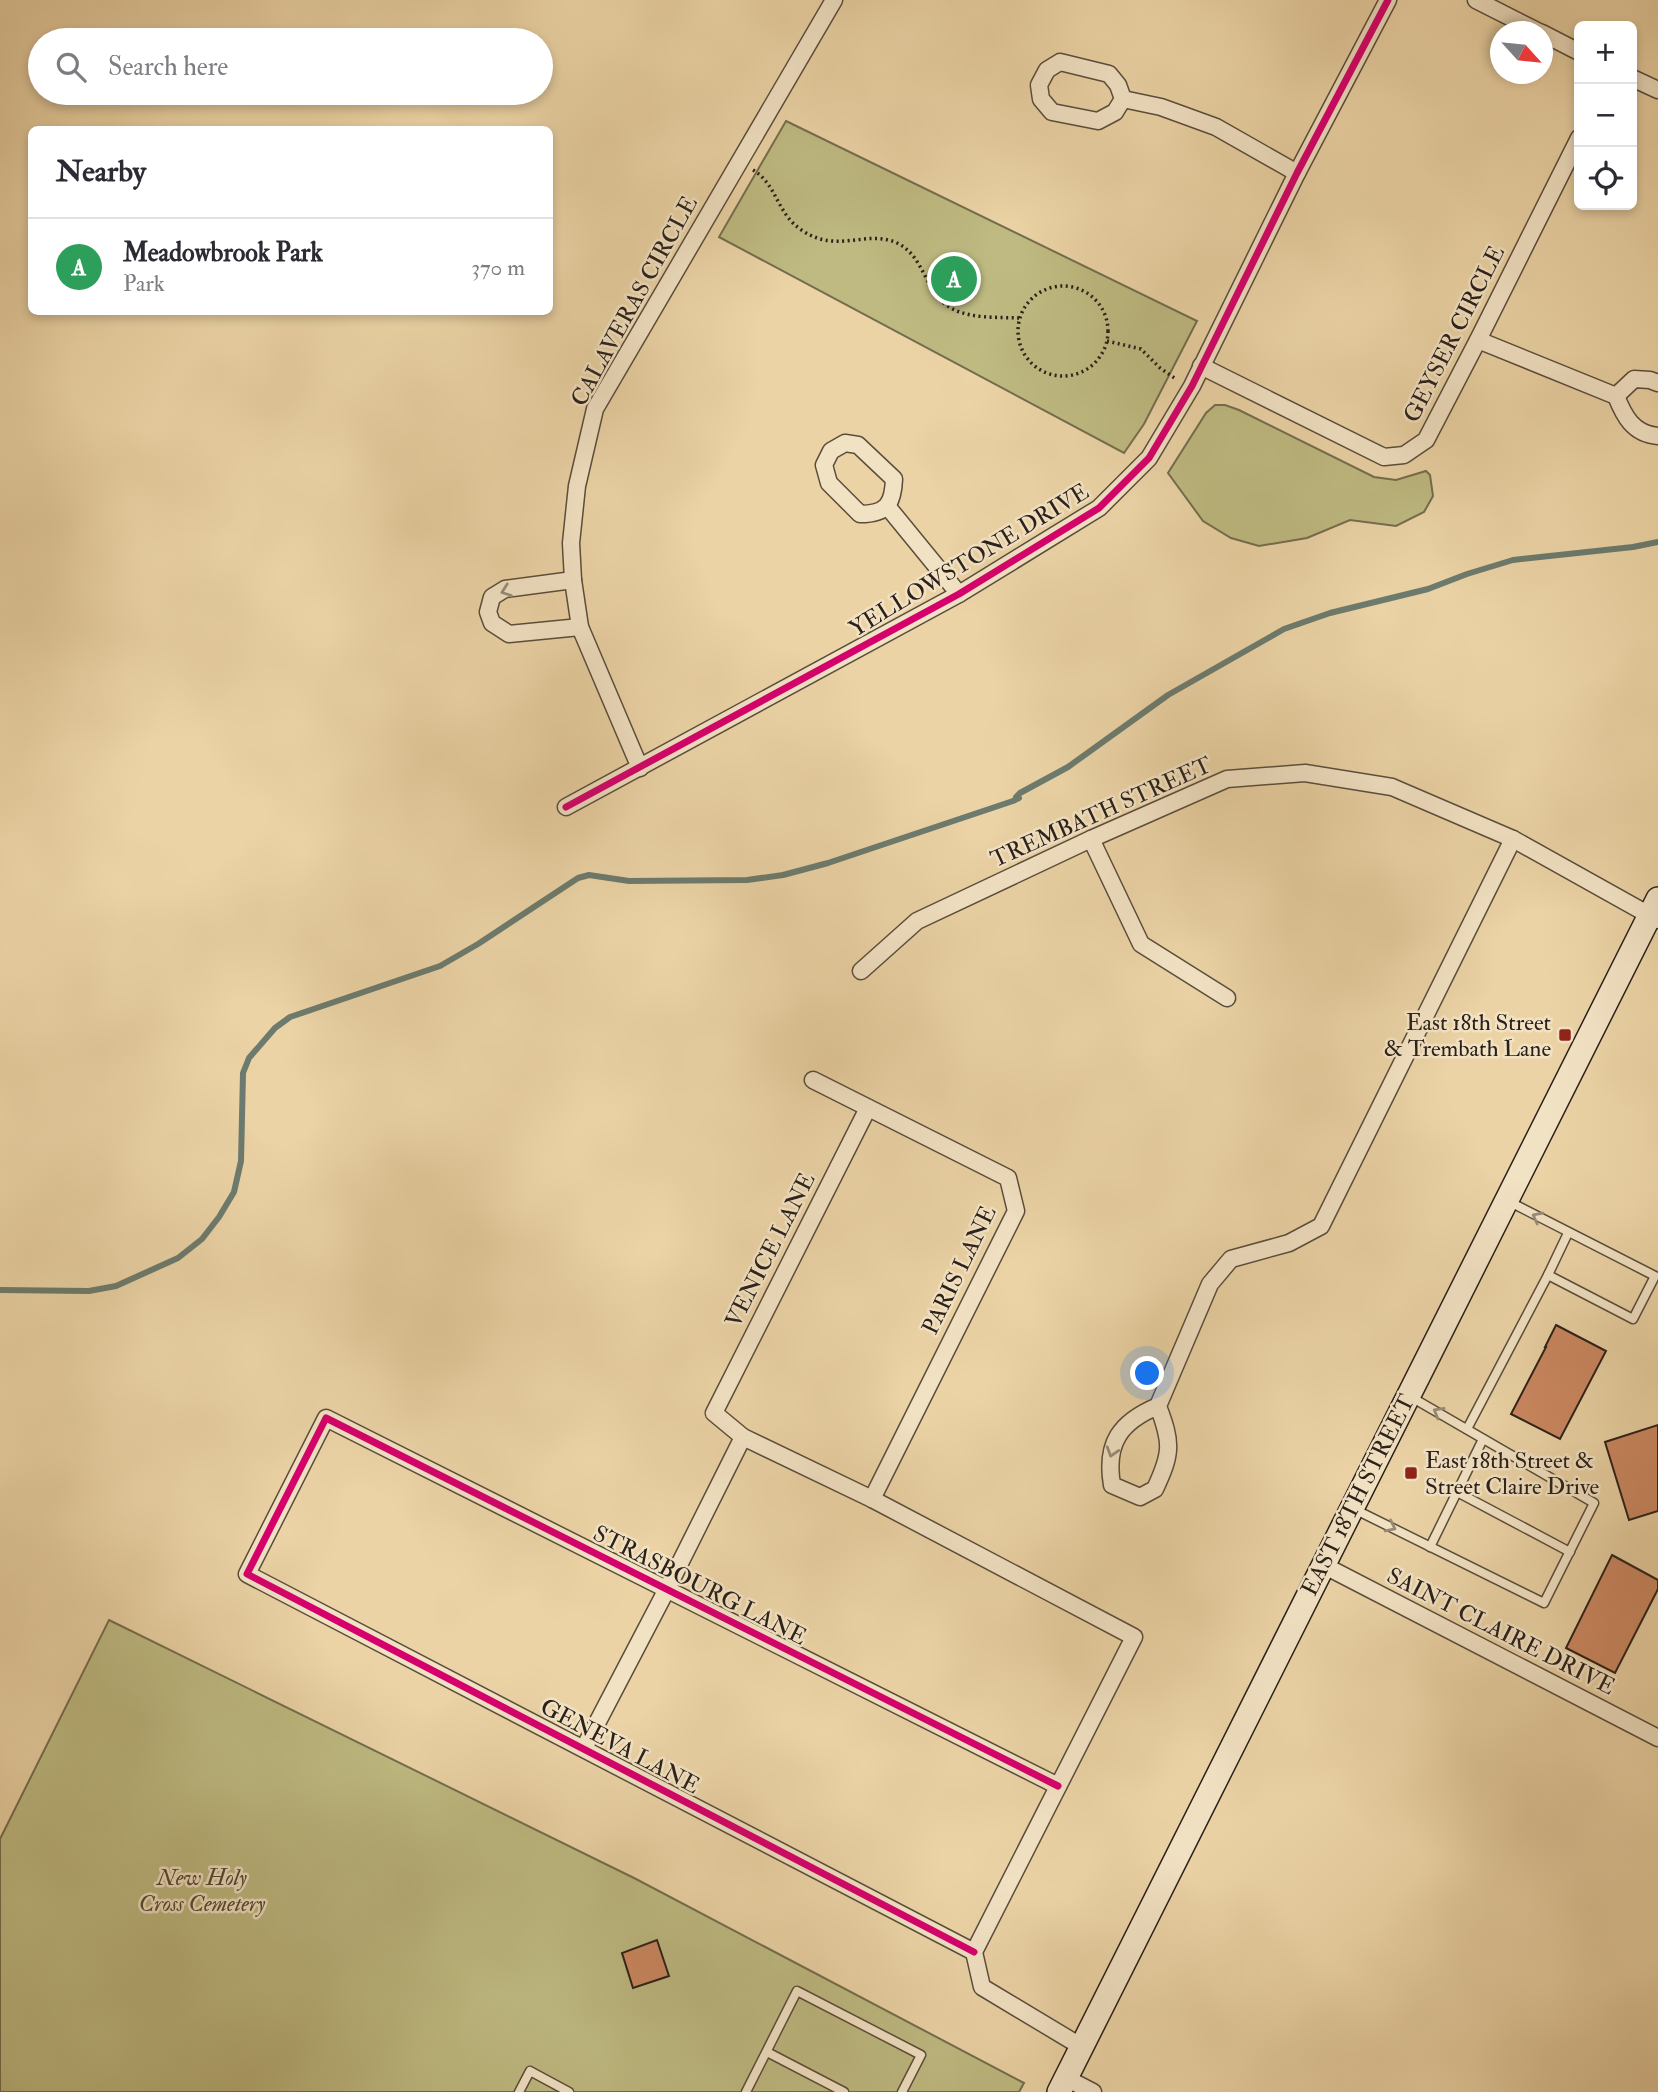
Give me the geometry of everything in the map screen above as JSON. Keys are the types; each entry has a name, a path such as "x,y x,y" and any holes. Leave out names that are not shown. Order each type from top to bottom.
{"main road":[{"name":"EAST 18TH STREET","path":"1062,2085 1408,1395 1655,911"}],"street":[{"name":"CALAVERAS CIRCLE","path":"640,768 580,627 573,579 571,543 577,486 595,409 834,0"},
{"name":"YELLOWSTONE DRIVE","path":"566,807 959,594 1099,508 1149,458 1192,386 1297,173 1388,0"},
{"path":"1476,0 1519,21"},
{"path":"1553,38 1574,49"},
{"path":"1060,62 1110,74 1123,99 1115,113 1098,121 1052,112 1041,100 1039,85 1046,71 1060,62"},
{"path":"1637,80 1658,90"},
{"path":"1123,99 1161,107 1216,127 1297,173"},
{"name":"GEYSER CIRCLE","path":"1201,366 1384,457 1405,455 1426,440 1574,147"},
{"path":"1478,340 1616,396 1625,419 1650,436 1658,436"},
{"path":"1616,396 1634,379 1658,383"},
{"path":"845,443 859,445 894,479 893,494 887,506 876,514 860,514 829,483 824,465 831,451 845,443"},
{"path":"887,506 959,594"},
{"path":"573,579 505,589 492,597 488,612 492,623 509,634 580,627"},
{"name":"TREMBATH STREET","path":"860,971 917,922 1091,839 1227,779 1305,773 1392,787 1513,839 1655,911"},
{"path":"1091,839 1140,944 1227,998"},
{"path":"1158,1406 1137,1415 1117,1434 1108,1464 1112,1485 1140,1497 1155,1489 1170,1451 1167,1430 1158,1406 1210,1284 1231,1259 1289,1243 1321,1226 1513,839"},
{"name":"PARIS LANE","path":"813,1080 1008,1178 1016,1211 872,1499"},
{"name":"VENICE LANE","path":"743,1437 714,1413 867,1108"},
{"name":"STRASBOURG LANE","path":"247,1574 326,1418 1058,1786"},
{"path":"584,1748 743,1437 872,1499 1134,1637 974,1952 982,1987 1082,2048"},
{"name":"SAINT CLAIRE DRIVE","path":"1323,1565 1658,1738"},
{"name":"GENEVA LANE","path":"247,1574 974,1952"},
{"path":"1062,2085 1093,2092"}],"lane":[{"path":"1507,1200 1655,1276 1633,1319 1548,1275"},
{"path":"1467,1429 1568,1233"},
{"path":"1351,1508 1544,1604 1594,1503 1408,1395"},
{"path":"1430,1547 1483,1439"},
{"path":"1457,1492 1570,1552"},
{"path":"746,2092 797,1992 921,2055 902,2092"},
{"path":"766,2052 844,2092"},
{"path":"519,2092 530,2071 569,2092"}],"path":[{"path":"739,162 763,176 789,220 805,232 841,243 880,239 896,242 910,251 938,296 949,307 963,313 1020,318"},
{"path":"1052,287 1082,289 1095,298 1104,311 1108,326 1107,341 1102,354 1092,366 1080,373 1052,375 1038,369 1024,353 1018,333 1020,318 1026,304 1037,293 1052,287"},
{"path":"1107,341 1141,349 1160,368 1192,386"}],"green space":[{"path":"786,121 1197,321 1144,424 1124,453 719,237"},
{"path":"1215,405 1239,410 1374,477 1396,480 1426,471 1430,475 1433,496 1424,512 1396,526 1350,520 1307,538 1259,546 1231,538 1203,521 1168,473 1206,413"},
{"name":"New Holy Cross Cemetery","path":"109,1620 636,1879 1024,2083 1019,2092 0,2092 0,1839"}],"building":[{"path":"1556,1325 1606,1351 1560,1439 1511,1414"},
{"path":"1658,1425 1658,1511 1629,1520 1605,1442"},
{"path":"1612,1555 1658,1580 1658,1589 1615,1673 1566,1648"},
{"path":"657,1940 669,1976 633,1988 622,1953"}],"waterway":[{"path":"0,1290 89,1291 116,1286 178,1258 202,1239 234,1192 241,1161 243,1073 249,1058 275,1028 290,1017 440,966 578,878 589,875 629,881 747,880 783,875 828,863 1019,798 1016,797 1020,793 1068,767 1168,695 1284,629 1330,613 1428,589 1513,560 1658,542"}],"cycle path":[{"path":"566,807 959,594 1099,508 1149,458 1192,386 1297,173 1388,0"},
{"path":"974,1952 247,1574 326,1418 1058,1786"}],"place":[{"name":"Meadowbrook Park","path":"954,279"},
{"name":"East 18th Street & Trembath Lane","path":"1565,1035"},
{"name":"East 18th Street & Street Claire Drive","path":"1411,1473"}]}
